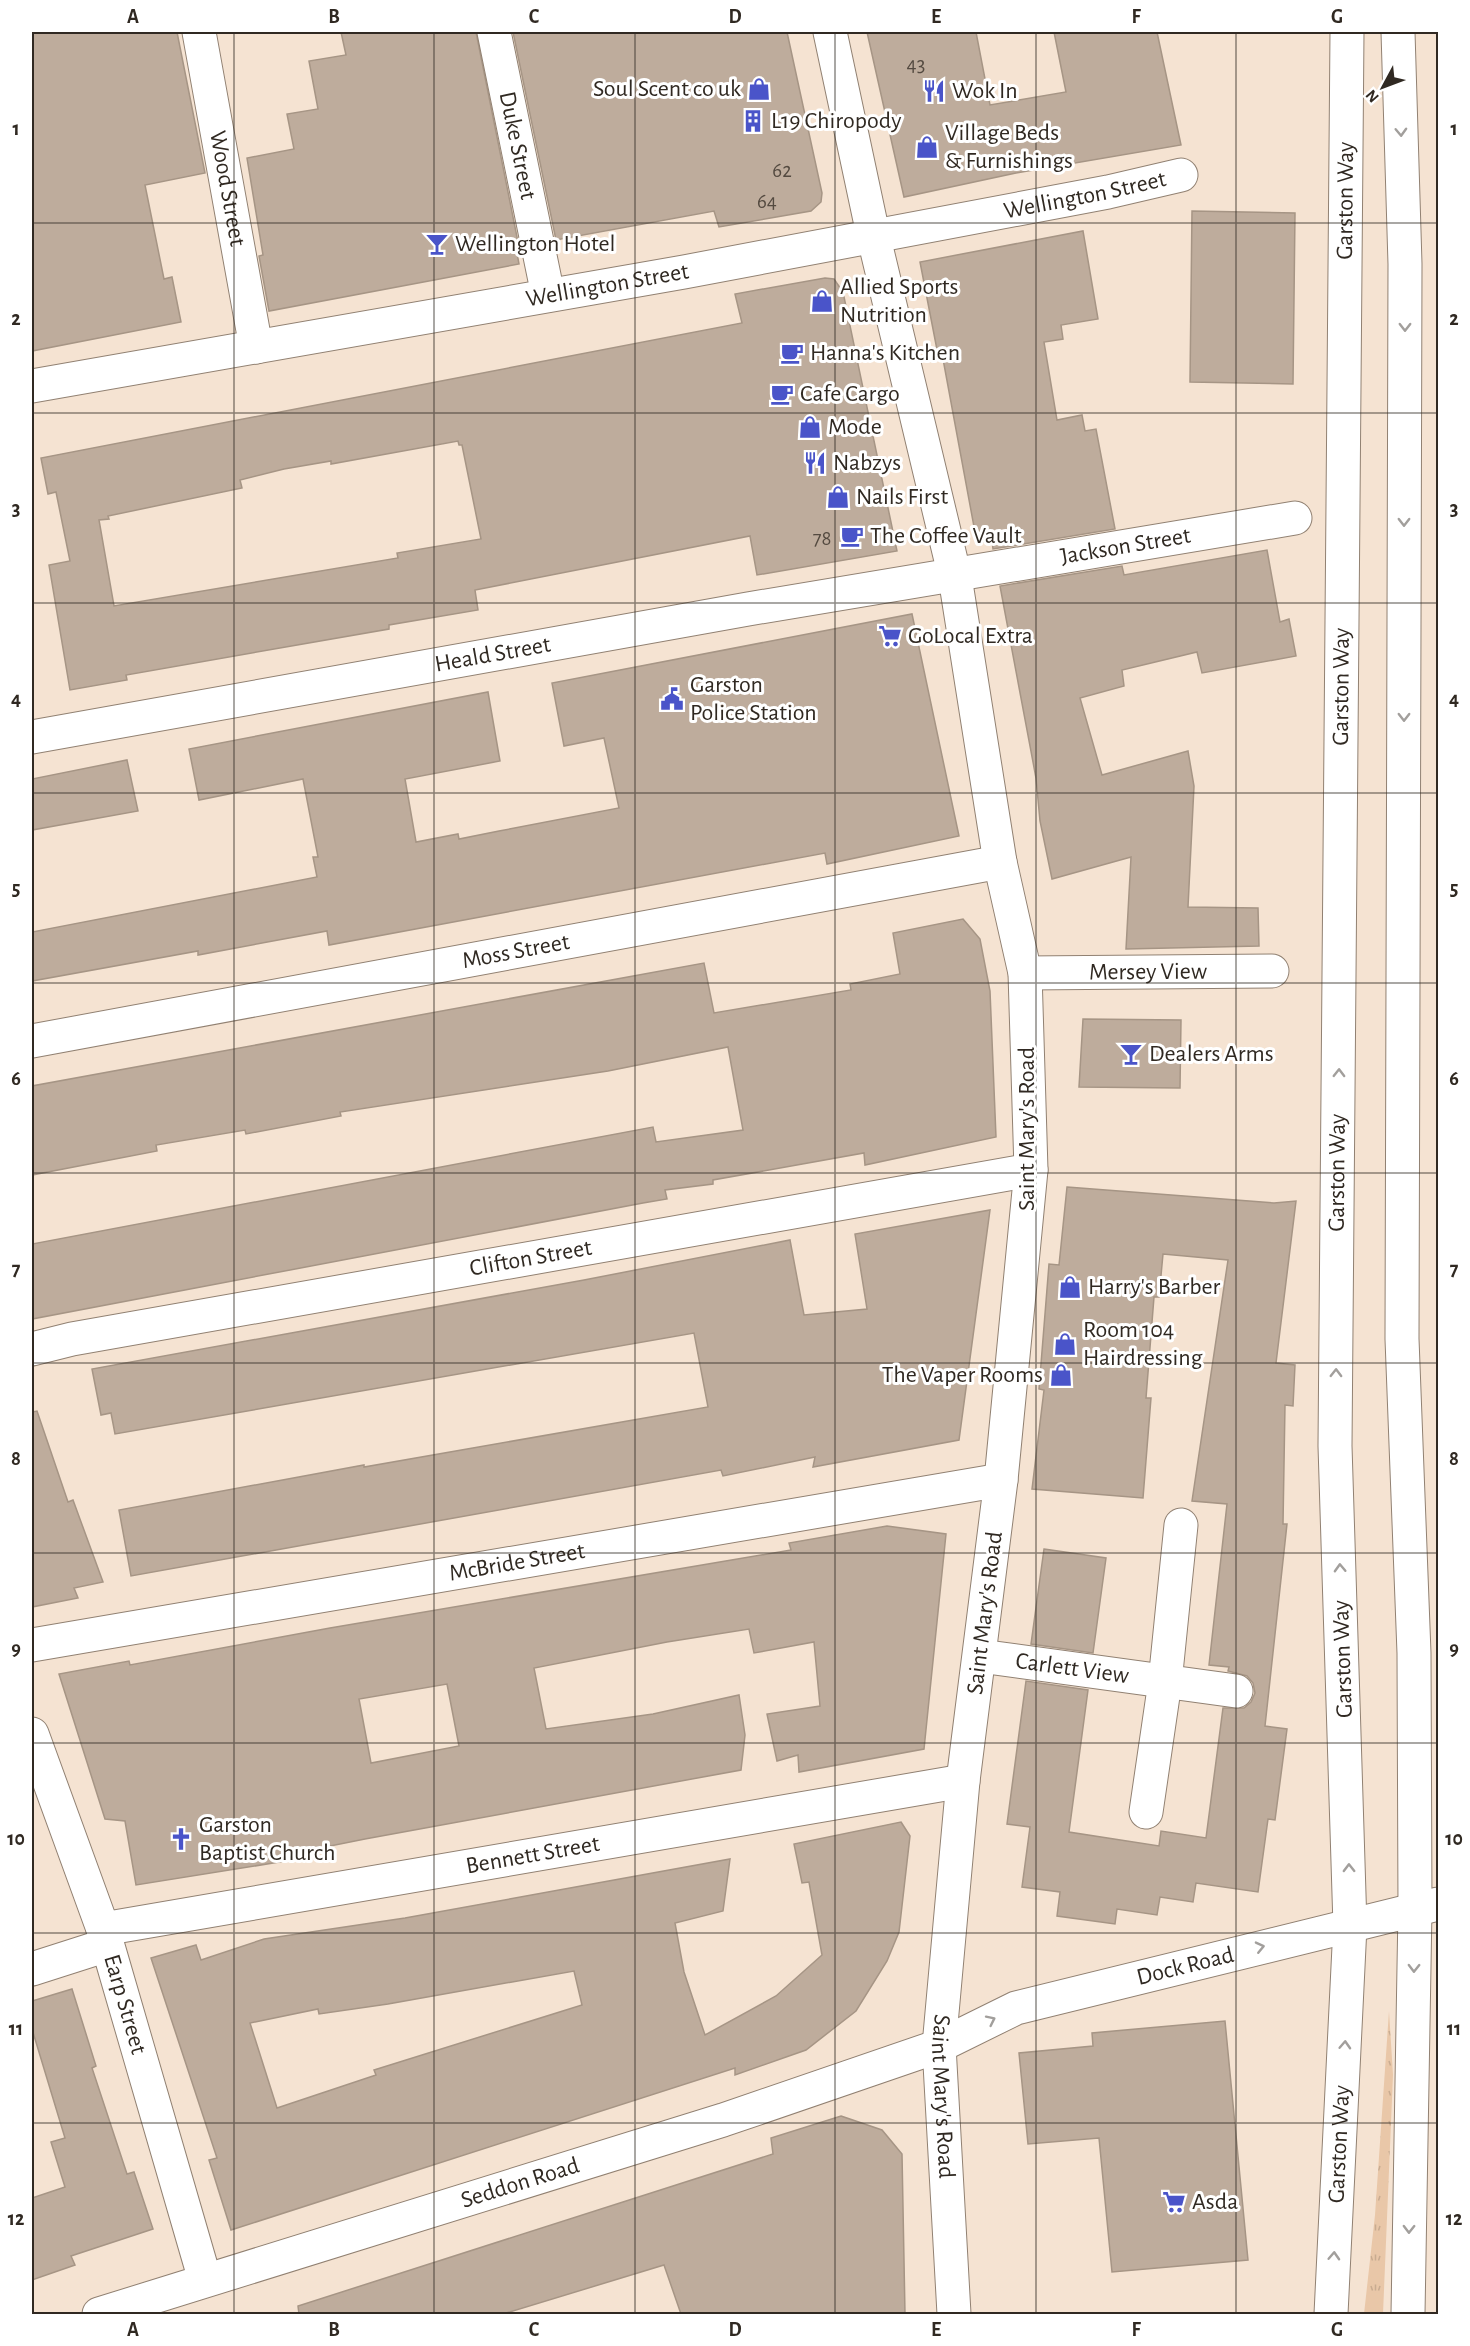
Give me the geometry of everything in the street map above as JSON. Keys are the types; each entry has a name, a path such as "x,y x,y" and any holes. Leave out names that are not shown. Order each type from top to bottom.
{"main road":[{"name":"Wood Street","path":"199,32 256,347"},
{"name":"Duke Street","path":"494,32 548,295"},
{"name":"Saint Mary's Road","path":"830,32 873,234 955,577 1000,862 1025,973 1032,1170 1001,1480 963,1780 939,2046 954,2314"},
{"name":"Garston Way","path":"1331,2314 1350,1926 1335,1446 1347,32"},
{"path":"1398,32 1405,264 1402,1339 1426,1906 1408,2314"},
{"name":"Wellington Street","path":"32,386 548,295 1108,192 1181,175"},
{"name":"Jackson Street","path":"955,577 1295,518"},
{"name":"Heald Street","path":"32,737 748,609 955,577"},
{"name":"Moss Street","path":"32,1041 1000,862"},
{"name":"Mersey View","path":"1025,973 1272,971"},
{"name":"Clifton Street","path":"32,1349 72,1339 1032,1170"},
{"name":"McBride Street","path":"32,1645 1001,1480"},
{"path":"1146,1812 1165,1682 1181,1525"},
{"name":"Carlett View","path":"980,1656 1236,1691"},
{"name":"Earp Street","path":"32,1734 105,1937 205,2280"},
{"name":"Bennett Street","path":"32,1969 105,1937 963,1780"},
{"name":"Dock Road","path":"939,2046 1016,2008 1426,1906"},
{"name":"Seddon Road","path":"99,2314 723,2120 939,2046"}],"green space":[{"path":"1389,2011 1393,2075 1383,2314 1364,2314 1375,2215"}],"building":[{"path":"32,32 177,32 205,173 145,185 164,279 172,277 181,322 32,351"},
{"path":"341,32 476,32 519,247 516,248 519,264 269,311 259,256 263,255 247,158 294,149 287,114 318,109 309,61 346,55"},
{"path":"513,32 787,32 822,193 821,202 811,211 719,227 714,211 556,240"},
{"path":"867,32 976,32 990,105 1066,92 1054,32 1157,32 1181,145 1016,173 904,197"},
{"path":"1192,211 1295,213 1293,384 1190,382"},
{"path":"1083,231 1098,319 1061,325 1063,339 1044,342 1057,420 1082,415 1085,431 1096,429 1115,529 993,549 992,541 977,543 943,359 939,360 920,262"},
{"path":"825,278 834,279 843,292 897,551 757,575 750,536 475,590 478,610 389,625 389,629 126,675 127,680 70,690 49,565 70,561 56,492 48,494 41,458 742,323 735,294","holes":["458,441 459,445 462,445 481,539 397,553 398,558 114,606 99,520 109,519 108,516 242,488 240,480 284,469 331,461 331,464"]},
{"path":"1267,550 1280,622 1289,619 1296,656 1202,673 1197,652 1122,670 1124,686 1080,698 1102,775 1188,751 1194,786 1188,907 1258,908 1259,946 1126,949 1131,857 1052,879 1040,821 1036,778 1000,586 1122,566 1124,575"},
{"path":"912,614 959,836 827,864 825,853 329,945 327,931 198,955 198,951 32,981 32,932 317,877 313,857 318,857 303,779 199,800 189,749 488,692 500,761 405,779 416,842 458,834 459,839 619,808 604,738 564,746 552,683"},
{"path":"127,760 138,811 32,830 32,779"},
{"path":"963,919 980,939 990,991 996,1137 865,1165 864,1153 713,1180 713,1184 665,1190 667,1199 32,1319 32,1244 653,1127 656,1142 743,1130 728,1047 608,1071 340,1112 341,1116 246,1134 245,1130 156,1145 157,1151 32,1175 32,1086 704,963 714,1013 851,990 850,984 900,974 893,933"},
{"name":"Dealers Arms","path":"1083,1019 1181,1020 1180,1088 1079,1087"},
{"path":"1067,1187 1274,1203 1296,1201 1276,1363 1295,1365 1293,1406 1285,1405 1283,1524 1287,1524 1265,1726 1287,1729 1275,1820 1268,1819 1258,1892 1196,1883 1193,1902 1160,1897 1157,1915 1117,1909 1115,1924 1057,1916 1060,1892 1022,1887 1030,1827 1007,1824 1026,1681 1088,1690 1069,1832 1159,1846 1161,1831 1206,1838 1223,1708 1244,1708 1251,1702 1255,1693 1253,1683 1247,1676 1228,1671 1229,1667 1209,1665 1227,1504 1192,1501 1228,1260 1163,1254 1159,1297 1154,1297 1146,1398 1151,1398 1143,1498 1032,1489 1044,1390 1039,1389 1049,1264 1059,1265"},
{"path":"990,1210 959,1440 813,1467 815,1457 723,1476 721,1470 131,1576 119,1510 364,1465 364,1467 708,1407 694,1333 115,1434 111,1413 101,1415 92,1369 584,1280 790,1240 804,1315 867,1309 855,1234"},
{"path":"37,1411 68,1502 73,1500 103,1582 74,1588 78,1598 32,1607 32,1412"},
{"path":"887,1526 946,1534 924,1749 799,1772 798,1755 777,1761 767,1714 820,1706 814,1642 754,1653 749,1629 667,1642 534,1668 546,1729 653,1714 739,1695 745,1735 741,1770 285,1855 286,1861 136,1885 125,1821 105,1819 59,1674 129,1661 130,1665 330,1628 791,1550 789,1543","holes":["447,1684 459,1746 371,1763 359,1699"]},
{"path":"1044,1549 1106,1558 1093,1653 1031,1644"},
{"path":"901,1822 910,1836 899,1932 887,1961 856,2011 806,2050 735,2075 735,2068 231,2230 209,2160 217,2158 151,1958 196,1945 201,1960 264,1939 405,1918 730,1859 723,1911 675,1923 684,1972 705,2035 776,1996 822,1955 809,1882 802,1883 794,1844","holes":["574,1971 582,2005 374,2070 376,2075 277,2108 250,2023 318,2009 319,2014 388,2004"]},
{"path":"72,1989 96,2066 92,2068 127,2174 134,2172 153,2229 71,2256 75,2265 32,2280 32,2198 65,2187 51,2142 65,2138 32,2029 32,2001"},
{"name":"Asda","path":"1225,2021 1248,2260 1112,2272 1099,2138 1028,2144 1019,2053 1093,2046 1092,2033"},
{"path":"841,2116 882,2130 902,2154 905,2314 681,2314 664,2265 503,2314 299,2314 298,2306 773,2154 771,2138"}],"place":[{"name":"Soul Scent co uk","path":"759,89"},
{"name":"Wok In","path":"934,91"},
{"name":"L19 Chiropody","path":"753,121"},
{"name":"Village Beds & Furnishings","path":"927,147"},
{"name":"Wellington Hotel","path":"437,244"},
{"name":"Allied Sports Nutrition","path":"822,301"},
{"name":"Hanna's Kitchen","path":"792,353"},
{"name":"Cafe Cargo","path":"782,394"},
{"name":"Mode","path":"810,427"},
{"name":"Nabzys","path":"815,463"},
{"name":"Nails First","path":"838,497"},
{"name":"The Coffee Vault","path":"852,536"},
{"name":"GoLocal Extra","path":"890,636"},
{"name":"Garston Police Station","path":"672,699"},
{"name":"Dealers Arms","path":"1131,1054"},
{"name":"Harry's Barber","path":"1070,1287"},
{"name":"Room 104 Hairdressing","path":"1065,1344"},
{"name":"The Vaper Rooms","path":"1061,1375"},
{"name":"Garston Baptist Church","path":"181,1839"},
{"name":"Asda","path":"1174,2202"}]}
